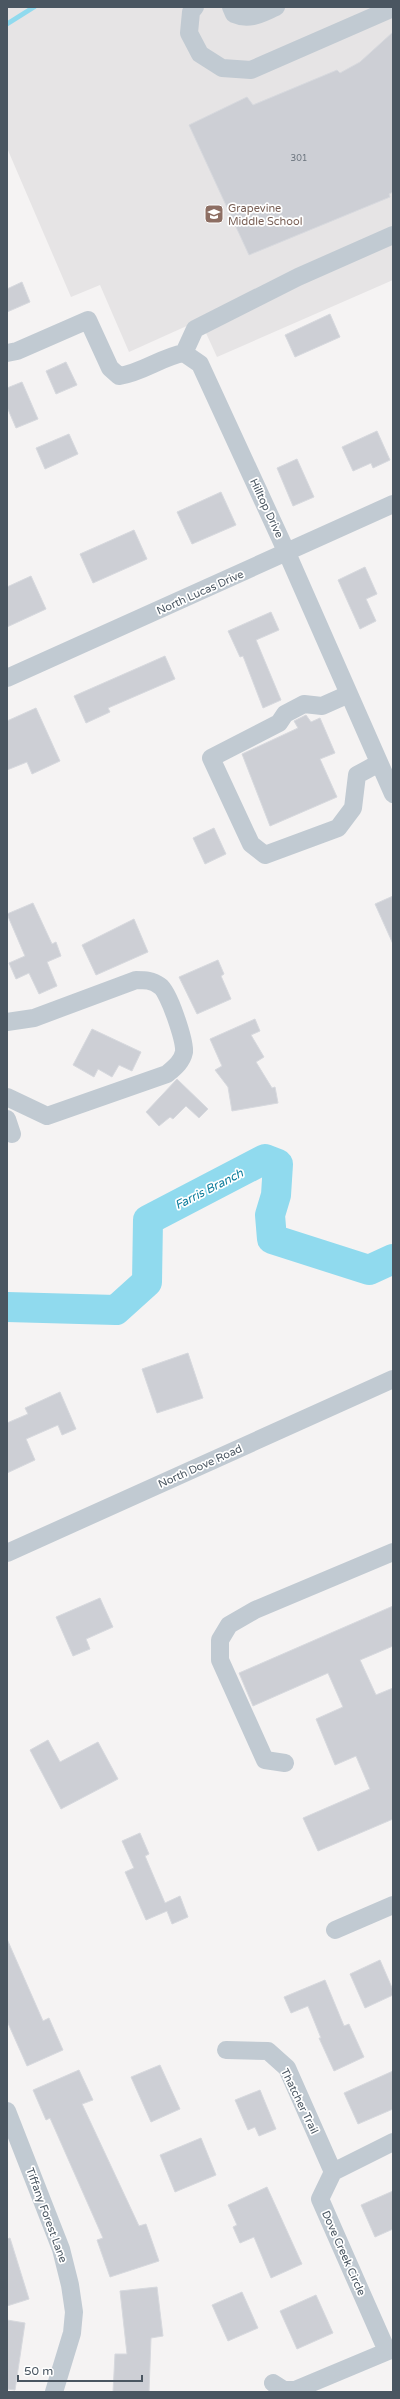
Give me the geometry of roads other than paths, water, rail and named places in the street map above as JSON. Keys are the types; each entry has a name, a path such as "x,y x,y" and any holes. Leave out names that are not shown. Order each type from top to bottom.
{"street":[{"path":"195,7 191,12 189,33 200,54 222,68 250,70 393,8"},
{"path":"231,7 234,14 244,18 256,16 276,7"},
{"path":"7,353 17,351 88,320 110,368 119,376 130,374 168,356 184,353 195,329 298,277 393,235"},
{"name":"Hilltop Drive","path":"184,353 200,364 288,553 393,794"},
{"name":"North Lucas Drive","path":"7,678 288,553 393,504"},
{"path":"349,694 322,706 304,704 285,714 279,723 211,758 251,844 265,855 338,828 353,808 356,775 379,763"},
{"path":"7,1022 34,1018 136,980 150,980 161,986 173,1011 184,1052 179,1063 167,1074 47,1116 7,1097"},
{"name":"North Dove Road","path":"7,1553 393,1379"},
{"path":"285,1763 265,1760 220,1660 220,1640 229,1625 255,1610 393,1552"},
{"path":"335,1930 393,1905"},
{"name":"Thatcher Trail","path":"226,2050 268,2051 287,2068 333,2172"},
{"name":"Tiffany Forest Lane","path":"7,2111 61,2249 70,2285 74,2312 72,2333 54,2392"},
{"path":"333,2172 393,2142"},
{"name":"Dove Creek Circle","path":"333,2172 320,2199 390,2350"},
{"path":"273,2383 284,2390 295,2390 390,2350"}],"waterway":[{"path":"7,24 34,7"},
{"name":"Farris Branch","path":"7,1307 116,1310 147,1282 148,1220 265,1159 278,1164 276,1195 270,1215 272,1239 369,1270 393,1259"}],"place":[{"name":"Grapevine Middle School","path":"214,214"}]}
